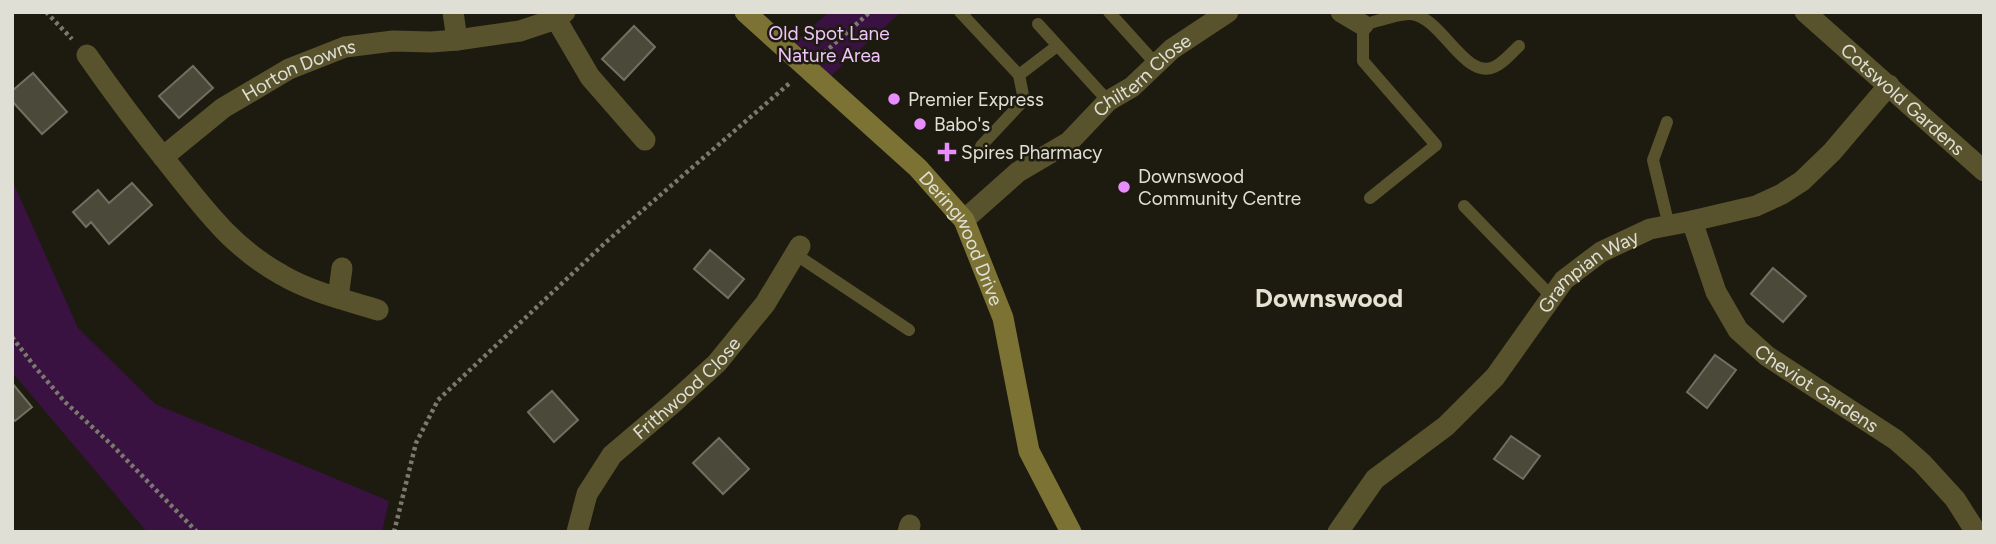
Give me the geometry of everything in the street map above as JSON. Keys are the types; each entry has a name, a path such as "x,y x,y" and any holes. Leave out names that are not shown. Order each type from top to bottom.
{"street":[{"path":"453,12 457,40"},
{"name":"Deringwood Drive","path":"746,12 918,168 964,220 1003,318 1029,451 1071,532"},
{"name":"Chiltern Close","path":"964,220 1018,172 1069,142 1108,102 1132,87 1172,49 1228,12"},
{"path":"1340,12 1363,25"},
{"name":"Cotswold Gardens","path":"1805,12 1830,20 1889,85 1984,171"},
{"name":"Horton Downs","path":"163,158 223,108 289,69 345,47 393,41 457,40 520,31 560,16 590,77 645,140"},
{"path":"87,55 116,98 215,222 248,253 283,276 309,288 378,310"},
{"name":"Grampian Way","path":"1338,532 1375,479 1446,426 1495,377 1563,280 1601,253 1650,229 1756,206 1802,181 1832,152 1889,85"},
{"name":"Cheviot Gardens","path":"1692,222 1716,292 1738,330 1768,356 1896,440 1922,463 1955,499 1976,532"},
{"name":"Frithwood Close","path":"577,532 587,494 612,455 717,363 765,304 798,250"},
{"path":"338,298 342,268"}],"lane":[{"path":"960,12 1019,75 1024,100 981,146"},
{"path":"1110,12 1156,64"},
{"path":"1370,198 1436,145 1363,61 1363,25 1409,13 1422,17 1479,68 1492,68 1519,46"},
{"path":"1038,24 1108,102"},
{"path":"1019,75 1058,46"},
{"path":"1667,122 1653,160 1669,226"},
{"path":"1464,206 1552,297"},
{"path":"798,250 909,330"}],"path":[{"path":"46,12 87,55"},
{"path":"394,532 416,443 438,400 606,242 870,12"},
{"path":"12,337 65,402 113,446 197,532"}],"green space":[{"name":"Old Spot Lane Nature Area","path":"829,12 901,12 824,82 787,49"},
{"path":"12,180 78,328 155,404 389,501 382,532 147,532 12,372"}],"building":[{"path":"634,26 655,47 624,80 602,59"},
{"path":"193,66 213,88 179,118 159,96"},
{"path":"33,73 67,112 42,134 12,101 12,91"},
{"path":"132,183 152,205 109,244 91,222 86,227 73,212 98,190 109,203"},
{"path":"710,250 744,279 728,298 694,269"},
{"path":"1773,268 1806,296 1783,322 1751,294"},
{"path":"1715,355 1736,370 1707,408 1687,392"},
{"path":"12,383 32,407 15,421 12,418"},
{"path":"552,391 578,420 554,442 528,412"},
{"path":"1511,436 1540,456 1523,479 1494,459"},
{"path":"719,438 749,469 723,494 693,463"}],"place":[{"name":"Premier Express","path":"894,99"},
{"name":"Babo's","path":"920,124"},
{"name":"Spires Pharmacy","path":"947,152"},
{"name":"Downswood Community Centre","path":"1124,187"}],"district":[{"name":"Downswood","path":"1329,298"}]}
